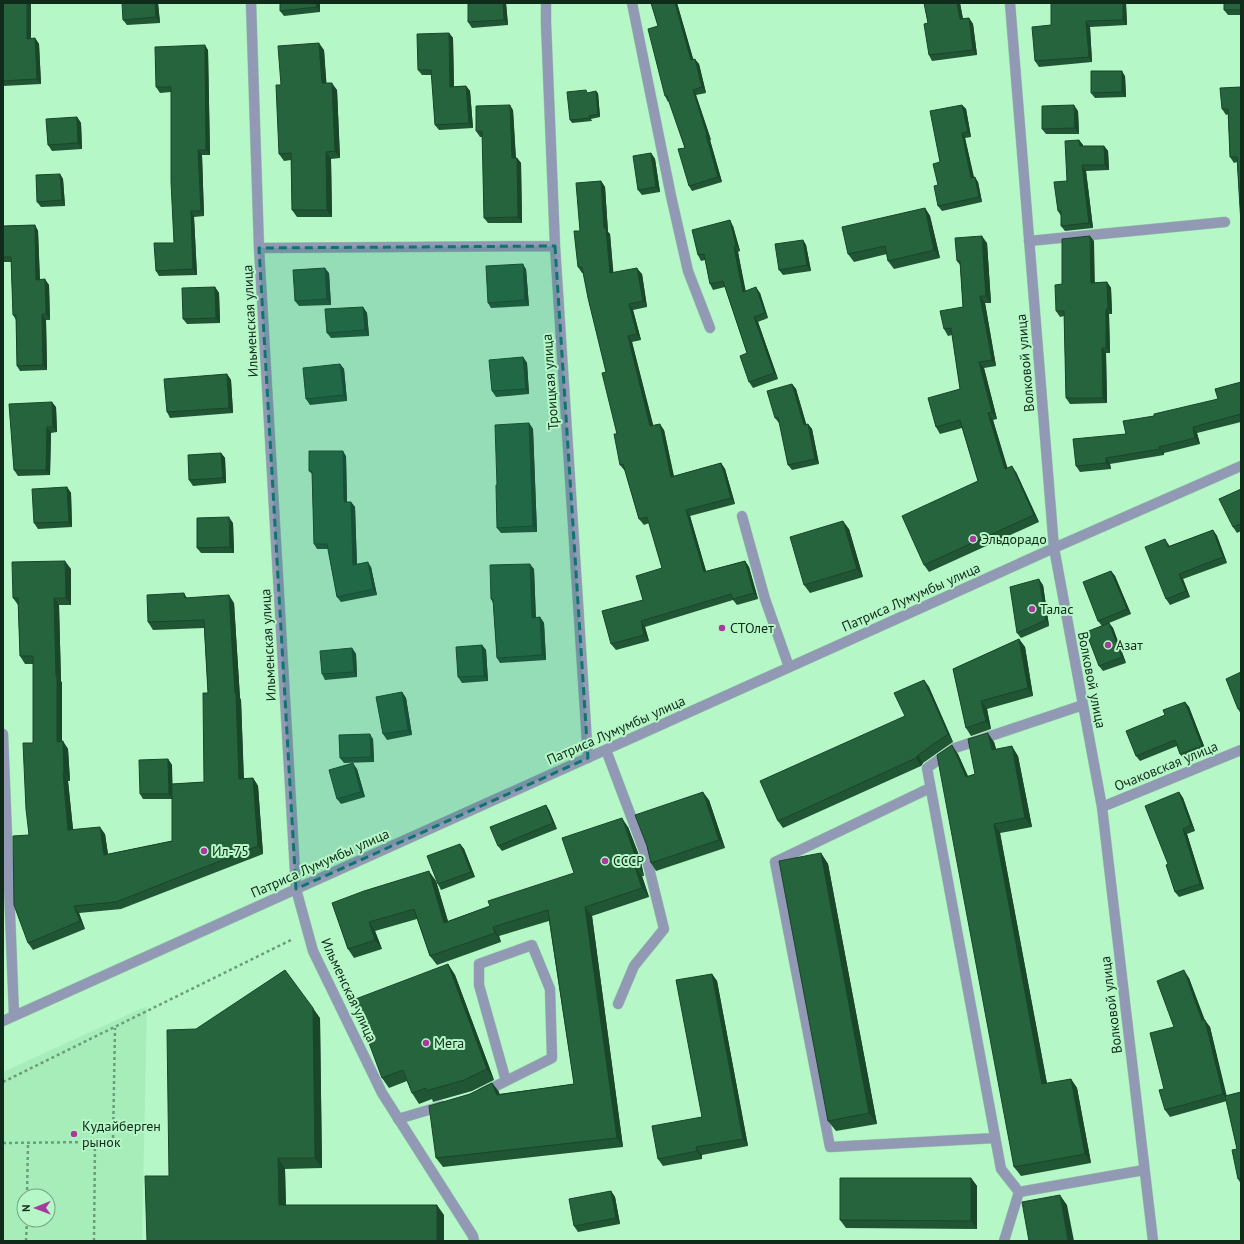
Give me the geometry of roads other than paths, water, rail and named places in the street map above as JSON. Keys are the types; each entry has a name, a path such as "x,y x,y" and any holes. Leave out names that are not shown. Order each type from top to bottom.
{"street":[{"name":"Ильменская улица","path":"250,3 260,248 296,889 313,951 382,1093 473,1236 474,1241"},
{"name":"Троицкая улица","path":"546,3 555,246 588,758"},
{"path":"632,3 671,196 688,271 710,328"},
{"name":"Волковой улица","path":"1010,3 1054,548 1102,807 1153,1241"},
{"path":"1029,241 1226,222"},
{"path":"260,248 555,246"},
{"name":"Патриса Лумумбы улица","path":"3,1021 1054,548 1241,466"},
{"path":"742,516 765,599 789,667"},
{"path":"1019,1192 1000,1169 926,768 955,748 1083,705"},
{"path":"3,734 14,1015"},
{"path":"606,750 646,856 664,929 634,966 618,1004"},
{"name":"Очаковская улица","path":"1102,807 1241,750"},
{"path":"930,788 775,862 830,1147 995,1138"},
{"path":"474,1097 506,1081 552,1058 550,990 532,945 479,964 479,985 506,1081"},
{"path":"398,1118 451,1103"},
{"path":"1019,1192 1144,1170"},
{"path":"1004,1241 1019,1192"}],"place":[{"name":"Эльдорадо","path":"973,539"},
{"name":"Талас","path":"1032,609"},
{"name":"СТОлет","path":"722,628"},
{"name":"Азат","path":"1108,645"},
{"name":"Ил-75","path":"204,851"},
{"name":"СССР","path":"605,861"},
{"name":"Мега","path":"426,1043"},
{"name":"Кудайберген рынок","path":"74,1134"}]}
